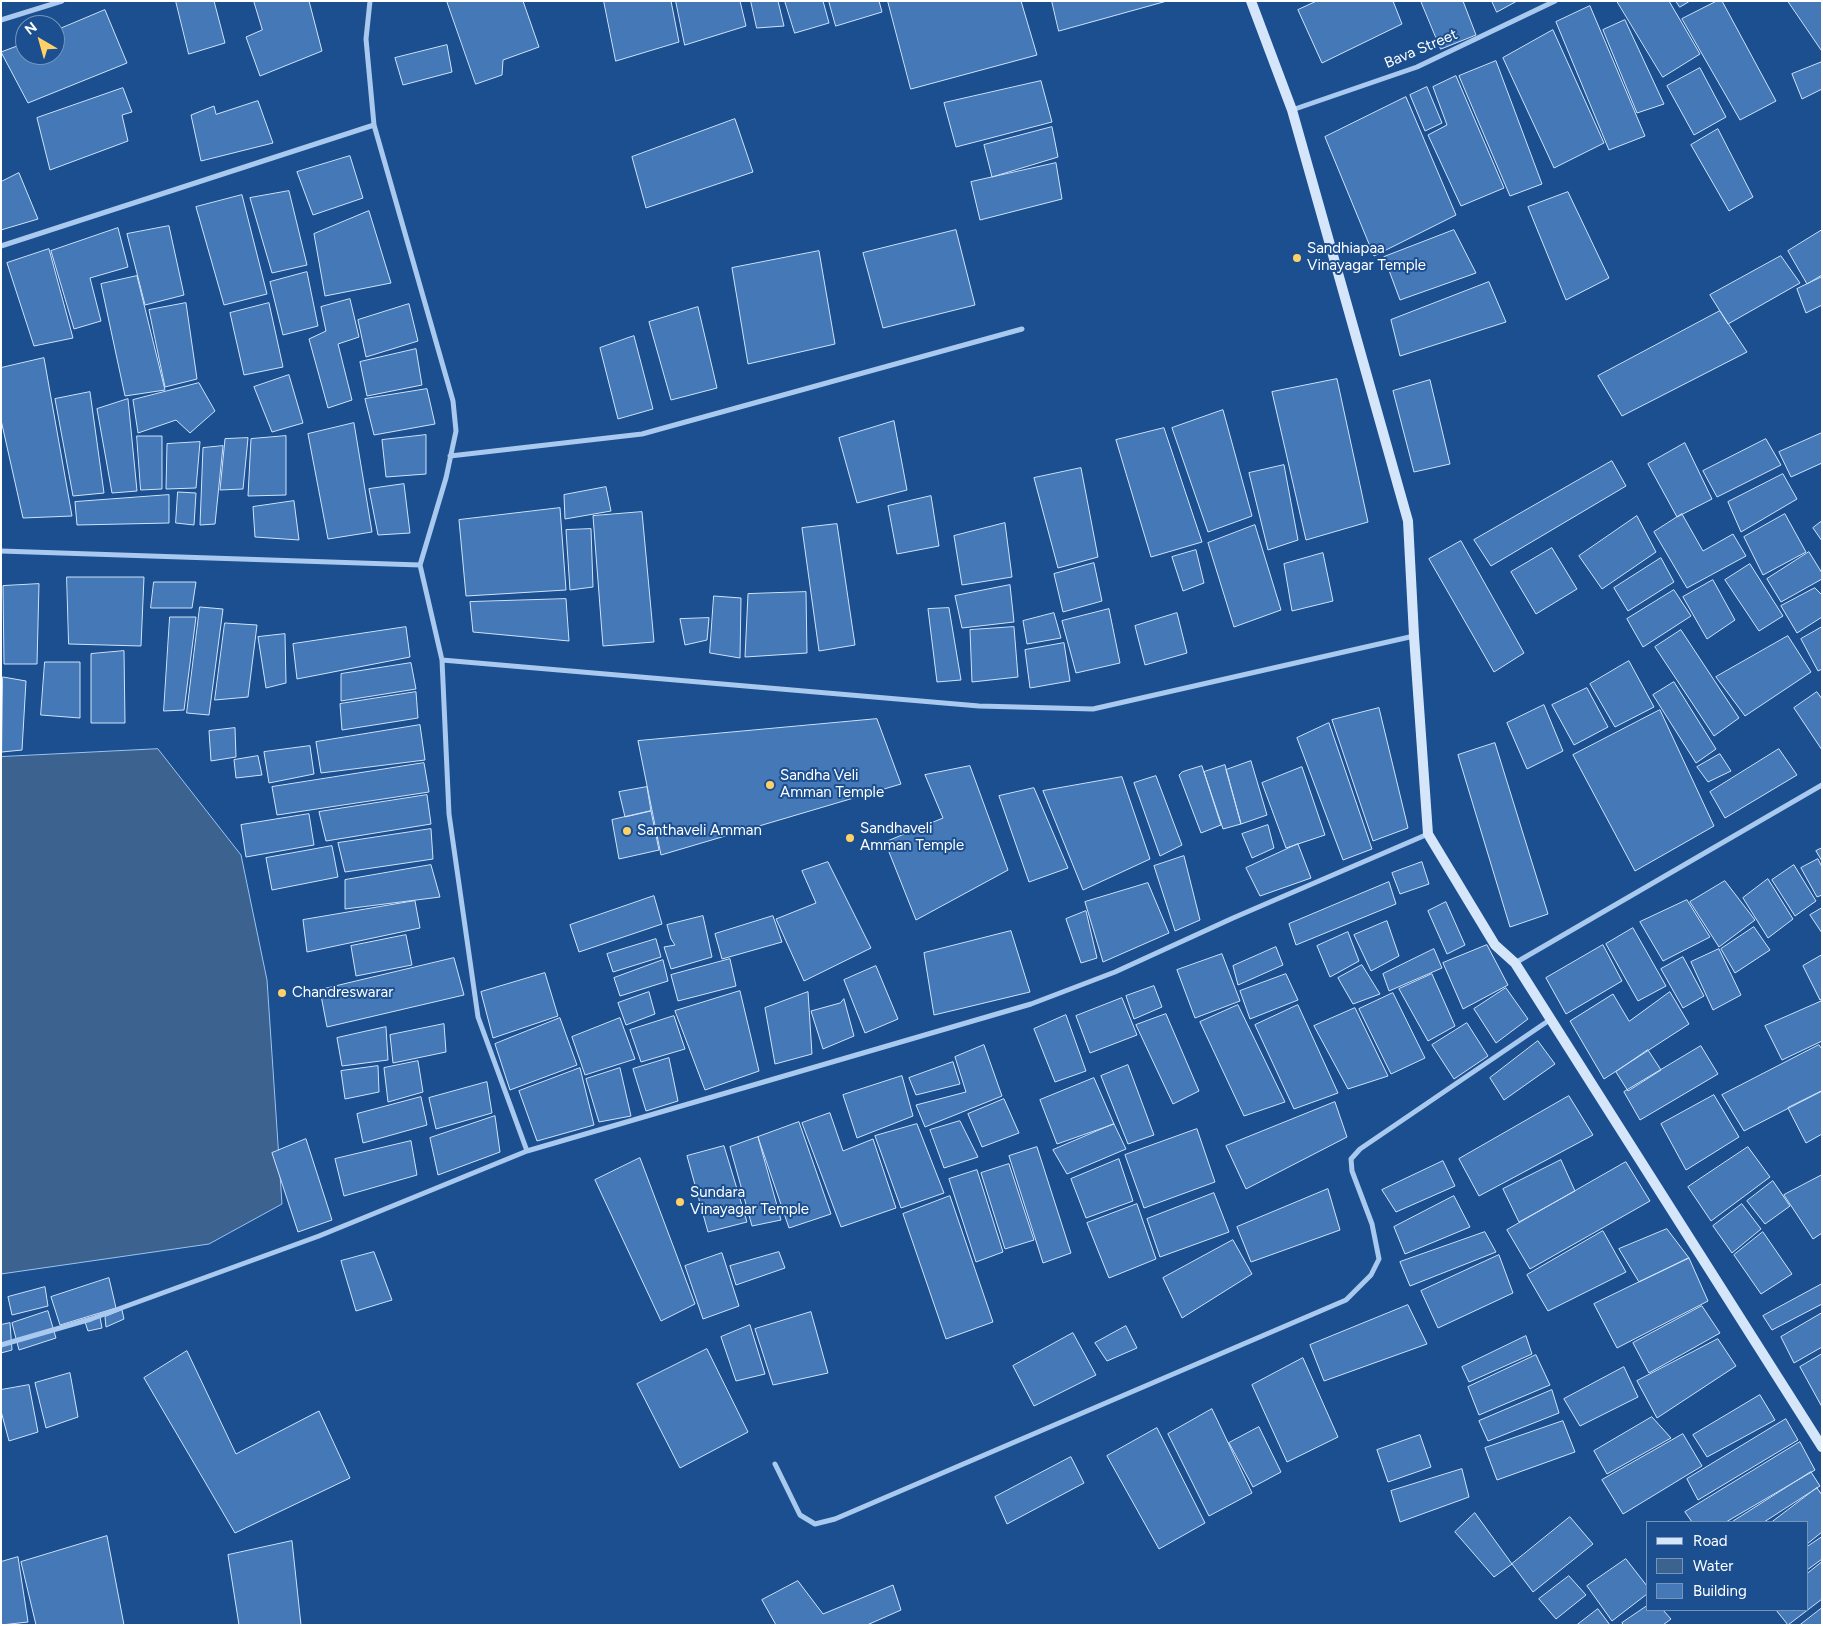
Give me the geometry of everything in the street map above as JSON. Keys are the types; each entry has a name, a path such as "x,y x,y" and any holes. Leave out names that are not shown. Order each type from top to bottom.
{"main road":[{"path":"1251,1 1292,110 1408,521 1428,834 1495,945 1515,963 1822,1447"}],"street":[{"path":"1,20 62,1"},
{"path":"370,1 366,39 374,125 453,400 456,431 446,478 420,565 442,660 449,814 478,1017 527,1151"},
{"name":"Bava Street","path":"1292,110 1417,67 1555,1"},
{"path":"1,246 374,125"},
{"path":"450,456 642,434 1022,329"},
{"path":"1,551 420,565"},
{"path":"442,660 979,706 1093,709 1414,636"},
{"path":"1515,963 1822,785"},
{"path":"1,1345 91,1319 319,1236 527,1151 1031,1004 1115,972 1232,918 1428,834"},
{"path":"775,1464 800,1515 815,1524 836,1519 1346,1300 1371,1275 1379,1260 1372,1224 1352,1171 1351,1159 1360,1149 1551,1019"}],"water":[{"path":"158,749 241,855 267,980 282,1204 209,1244 1,1274 1,757"}],"building":[{"path":"176,1 214,1 225,43 189,54"},
{"path":"254,1 309,1 322,51 260,76 246,37 262,30"},
{"path":"447,1 523,1 539,47 503,60 502,75 476,84"},
{"path":"604,1 671,1 679,42 616,61"},
{"path":"676,1 740,1 746,26 685,45"},
{"path":"751,1 778,1 784,26 757,28"},
{"path":"785,1 823,1 829,23 795,33"},
{"path":"829,1 879,1 882,12 836,26"},
{"path":"888,1 1021,1 1037,55 911,89"},
{"path":"1052,1 1167,1 1059,31"},
{"path":"1317,1 1393,1 1402,24 1322,63 1298,10"},
{"path":"1421,1 1463,1 1476,35 1441,49"},
{"path":"1492,1 1517,1 1497,12"},
{"path":"1617,1 1669,1 1700,54 1663,77"},
{"path":"1676,1 1690,1 1680,7"},
{"path":"1717,1 1722,1 1776,101 1740,120 1682,19"},
{"path":"1788,1 1822,1 1822,51"},
{"path":"1590,6 1645,136 1609,150 1556,22"},
{"path":"105,10 127,63 28,103 1,52 15,47 15,65 65,65 65,27"},
{"path":"1625,20 1664,104 1637,113 1603,30"},
{"path":"1553,30 1604,143 1554,168 1503,58"},
{"path":"447,45 452,72 403,85 395,58"},
{"path":"1496,61 1542,184 1510,196 1459,76"},
{"path":"1822,62 1822,89 1802,99 1792,74"},
{"path":"1700,68 1726,117 1694,135 1667,86"},
{"path":"1456,76 1504,188 1461,206 1428,135 1447,125 1433,87"},
{"path":"1041,81 1052,122 956,147 944,103"},
{"path":"1427,87 1442,123 1425,131 1410,95"},
{"path":"123,88 132,112 122,115 128,141 50,170 37,118"},
{"path":"1406,97 1456,215 1374,256 1325,137"},
{"path":"258,101 273,143 201,161 191,115 214,106 216,114"},
{"path":"735,119 753,172 646,208 632,157"},
{"path":"1052,127 1058,157 992,177 984,145"},
{"path":"1718,129 1753,197 1729,211 1691,145"},
{"path":"350,156 363,198 313,215 297,172"},
{"path":"1056,163 1062,199 980,220 971,182"},
{"path":"19,173 38,219 1,230 1,182"},
{"path":"289,191 307,265 272,273 250,198"},
{"path":"1568,192 1609,278 1566,300 1528,207"},
{"path":"242,195 267,294 224,305 196,207"},
{"path":"369,211 391,283 325,296 314,234"},
{"path":"169,226 184,295 145,305 127,234"},
{"path":"118,228 128,267 90,278 101,321 74,329 51,251"},
{"path":"956,230 975,305 883,328 863,253"},
{"path":"1454,230 1476,273 1400,300 1384,257"},
{"path":"1822,230 1822,275 1807,284 1788,251"},
{"path":"49,249 73,338 34,346 7,263"},
{"path":"819,251 835,344 748,364 732,268"},
{"path":"1781,256 1800,283 1728,324 1710,295"},
{"path":"307,272 318,326 283,335 270,282"},
{"path":"137,276 165,390 125,396 101,284"},
{"path":"1822,277 1822,305 1806,313 1797,289"},
{"path":"1489,282 1506,322 1400,356 1391,320"},
{"path":"350,299 359,337 338,344 352,400 328,408 309,339 326,331 321,307"},
{"path":"186,303 197,379 165,387 149,310"},
{"path":"269,303 283,367 244,375 230,313"},
{"path":"409,304 418,341 366,357 358,320"},
{"path":"698,307 717,388 671,400 649,322"},
{"path":"1720,311 1747,352 1622,416 1598,376"},
{"path":"634,336 653,409 618,419 600,348"},
{"path":"416,349 422,385 367,396 360,362"},
{"path":"44,358 72,516 23,518 1,420 1,368"},
{"path":"289,375 303,423 272,432 254,387"},
{"path":"1337,379 1368,522 1306,540 1272,392"},
{"path":"1430,380 1450,464 1414,472 1393,391"},
{"path":"199,383 215,411 190,433 176,420 138,433 133,400"},
{"path":"427,389 435,424 374,435 365,399"},
{"path":"90,392 104,493 73,496 55,399"},
{"path":"128,399 137,491 112,493 97,409"},
{"path":"1223,410 1252,516 1208,532 1172,428"},
{"path":"894,421 907,490 857,503 839,438"},
{"path":"354,423 372,532 328,539 308,434"},
{"path":"1164,428 1202,542 1151,557 1116,440"},
{"path":"1822,433 1822,463 1791,477 1779,452"},
{"path":"426,435 426,474 386,477 382,440"},
{"path":"137,436 162,436 162,489 141,490"},
{"path":"286,436 286,495 248,496 251,439"},
{"path":"248,438 243,489 220,490 225,439"},
{"path":"1766,439 1781,465 1717,497 1703,471"},
{"path":"200,442 196,488 166,489 167,444"},
{"path":"1685,443 1712,499 1677,517 1648,464"},
{"path":"223,446 215,524 200,525 203,448"},
{"path":"1612,461 1626,486 1491,566 1474,540"},
{"path":"1284,465 1298,540 1268,550 1249,473"},
{"path":"1081,468 1098,557 1058,568 1034,478"},
{"path":"1783,474 1797,499 1741,532 1728,502"},
{"path":"404,484 410,533 378,535 369,489"},
{"path":"606,487 611,511 565,519 564,495"},
{"path":"178,492 196,493 194,525 176,523"},
{"path":"169,495 169,523 77,525 75,502"},
{"path":"931,496 939,546 897,554 888,506"},
{"path":"294,501 299,540 255,537 253,507"},
{"path":"560,508 566,590 466,596 459,520"},
{"path":"642,512 654,642 603,646 593,516"},
{"path":"1682,514 1703,551 1733,534 1746,556 1687,588 1654,532"},
{"path":"1785,514 1806,552 1763,575 1744,537"},
{"path":"1637,516 1656,552 1602,589 1579,556"},
{"path":"1822,521 1822,541 1813,528"},
{"path":"1005,523 1012,577 962,585 954,536"},
{"path":"837,524 855,645 819,651 802,528"},
{"path":"1255,525 1281,610 1234,627 1208,543"},
{"path":"591,529 593,587 570,590 566,530"},
{"path":"1461,541 1524,653 1494,672 1429,559"},
{"path":"1552,548 1577,589 1536,614 1511,572"},
{"path":"1196,550 1204,583 1183,591 1172,557"},
{"path":"1809,552 1822,573 1822,579 1781,602 1767,579"},
{"path":"1323,553 1333,601 1292,611 1284,564"},
{"path":"1661,558 1674,582 1628,611 1614,588"},
{"path":"1094,563 1102,601 1063,612 1054,574"},
{"path":"1750,564 1783,616 1759,631 1725,580"},
{"path":"67,577 144,577 141,646 69,644"},
{"path":"1713,580 1735,620 1707,639 1683,597"},
{"path":"154,582 196,582 192,608 151,608"},
{"path":"39,584 37,664 4,664 3,586"},
{"path":"1010,585 1014,622 962,628 955,596"},
{"path":"1815,588 1822,595 1822,617 1797,633 1781,606"},
{"path":"1674,590 1691,616 1643,647 1627,619"},
{"path":"806,592 807,653 745,657 748,594"},
{"path":"714,596 741,598 740,658 710,653"},
{"path":"566,599 569,641 473,632 470,602"},
{"path":"200,607 223,609 209,715 187,713"},
{"path":"949,608 961,680 937,682 928,609"},
{"path":"1109,609 1120,663 1076,673 1062,621"},
{"path":"1054,613 1061,638 1027,644 1023,621"},
{"path":"1177,613 1187,653 1145,665 1135,626"},
{"path":"170,617 196,617 184,710 164,711"},
{"path":"709,618 707,640 685,645 680,619"},
{"path":"225,623 257,625 248,697 215,700"},
{"path":"406,627 410,657 297,679 293,644"},
{"path":"1014,627 1018,677 972,682 970,630"},
{"path":"1822,627 1822,669 1818,671 1801,639"},
{"path":"1681,630 1739,718 1714,736 1655,647"},
{"path":"285,634 286,683 266,688 258,637"},
{"path":"1788,636 1811,672 1745,716 1716,677"},
{"path":"1064,643 1070,681 1030,688 1025,650"},
{"path":"124,651 125,723 91,723 91,654"},
{"path":"1629,661 1654,707 1615,727 1590,684"},
{"path":"45,662 80,662 80,718 41,715"},
{"path":"411,663 416,689 341,701 341,674"},
{"path":"3,677 26,681 22,750 2,752"},
{"path":"1674,682 1716,749 1696,763 1653,695"},
{"path":"1587,688 1608,727 1574,745 1552,705"},
{"path":"416,692 418,718 342,730 340,704"},
{"path":"1817,692 1822,699 1822,750 1794,708"},
{"path":"1544,705 1563,751 1527,769 1507,723"},
{"path":"1379,708 1408,828 1373,841 1332,720"},
{"path":"1660,710 1714,826 1635,871 1573,755"},
{"name":"Sandha Veli Amman Temple","path":"877,719 901,784 661,855 638,741"},
{"path":"1329,723 1372,849 1343,860 1297,738"},
{"path":"420,725 425,760 321,773 316,742"},
{"path":"235,728 236,757 211,761 209,731"},
{"path":"1495,743 1548,914 1510,927 1458,755"},
{"path":"310,746 314,774 269,783 264,752"},
{"path":"1779,749 1797,775 1725,818 1710,792"},
{"path":"1720,754 1731,771 1708,782 1697,767"},
{"path":"258,756 262,775 236,778 234,760"},
{"path":"1251,761 1267,815 1241,824 1226,770"},
{"path":"424,763 429,792 277,815 272,787"},
{"path":"1225,765 1241,824 1223,829 1204,772"},
{"path":"970,766 1008,870 916,920 885,842 943,818 925,775"},
{"path":"1202,766 1221,825 1201,833 1179,775 1182,772"},
{"path":"1302,767 1325,835 1286,848 1262,783"},
{"path":"1156,776 1182,845 1160,856 1134,783"},
{"path":"1122,777 1150,859 1083,890 1043,791"},
{"path":"647,787 651,811 625,817 619,792"},
{"path":"1034,788 1068,868 1029,882 999,796"},
{"path":"427,795 431,824 326,841 319,812"},
{"path":"651,811 659,850 619,859 612,820"},
{"path":"309,814 314,845 246,857 241,825"},
{"path":"1268,825 1274,848 1252,858 1242,834"},
{"path":"431,829 433,859 345,872 338,843"},
{"path":"1298,844 1311,878 1260,896 1246,868"},
{"path":"332,846 338,877 272,890 266,858"},
{"path":"1822,848 1822,861 1816,851"},
{"path":"1184,856 1200,920 1175,931 1154,866"},
{"path":"1818,859 1822,867 1822,895 1817,897 1801,868"},
{"path":"828,862 871,948 804,981 776,919 816,903 802,871"},
{"path":"1422,862 1429,884 1400,894 1392,873"},
{"path":"431,865 440,897 345,909 345,880"},
{"path":"1794,865 1816,901 1795,916 1772,880"},
{"path":"1768,879 1793,919 1768,938 1743,898"},
{"path":"1725,881 1755,920 1719,947 1690,902"},
{"path":"1389,882 1396,904 1296,945 1289,924"},
{"path":"1148,883 1169,933 1103,962 1085,902"},
{"path":"654,896 662,924 579,952 570,925"},
{"path":"1687,900 1710,937 1663,961 1640,922"},
{"path":"415,901 420,928 307,952 303,920"},
{"path":"1446,902 1465,945 1447,954 1428,911"},
{"path":"1822,908 1822,933 1810,915"},
{"path":"1086,911 1097,958 1081,963 1066,919"},
{"path":"703,916 712,957 671,969 664,947 675,945 667,925"},
{"path":"773,916 782,942 722,959 715,934"},
{"path":"1387,921 1399,956 1371,971 1354,935"},
{"path":"1754,927 1770,950 1735,973 1721,949"},
{"path":"1633,928 1666,986 1638,1001 1606,944"},
{"path":"1011,931 1030,992 934,1015 924,953"},
{"path":"1348,932 1359,961 1330,977 1317,946"},
{"path":"406,935 412,965 356,976 351,946"},
{"path":"656,939 661,957 613,972 607,954"},
{"path":"1487,945 1508,985 1463,1009 1443,963"},
{"path":"1603,945 1622,981 1566,1014 1546,978"},
{"path":"1276,947 1283,965 1238,985 1233,966"},
{"path":"1434,949 1442,968 1389,991 1383,974"},
{"path":"1719,949 1741,995 1713,1010 1691,962"},
{"path":"1222,954 1240,1001 1195,1018 1177,970"},
{"path":"1822,955 1822,999 1820,1000 1803,966"},
{"path":"1683,957 1704,996 1683,1008 1661,969"},
{"path":"454,958 464,995 327,1027 320,990"},
{"path":"730,959 736,986 678,1001 671,975"},
{"path":"663,960 668,981 620,996 614,978"},
{"path":"1362,965 1380,994 1353,1004 1338,978"},
{"path":"876,966 898,1019 865,1033 844,980"},
{"path":"545,973 558,1016 493,1038 481,992"},
{"path":"1286,974 1298,1000 1250,1019 1240,991"},
{"path":"1432,974 1455,1026 1428,1041 1399,989"},
{"path":"1154,986 1162,1007 1134,1019 1126,996"},
{"path":"1506,988 1528,1019 1496,1043 1474,1009"},
{"path":"740,991 759,1071 705,1090 675,1011"},
{"path":"649,992 655,1014 626,1025 618,1003"},
{"path":"808,992 812,1054 775,1064 765,1008"},
{"path":"1670,992 1689,1024 1604,1079 1570,1021 1613,994 1629,1021"},
{"path":"1393,993 1425,1058 1391,1074 1359,1009"},
{"path":"1122,998 1137,1035 1090,1053 1076,1016"},
{"path":"844,999 854,1036 823,1049 811,1011 840,1003"},
{"path":"1822,1001 1822,1041 1782,1060 1765,1026"},
{"path":"1238,1005 1285,1102 1244,1116 1200,1022"},
{"path":"1298,1005 1338,1093 1294,1109 1255,1025"},
{"path":"1355,1008 1388,1076 1348,1089 1314,1026"},
{"path":"1166,1014 1199,1091 1173,1104 1136,1025"},
{"path":"1066,1015 1086,1071 1055,1082 1034,1029"},
{"path":"674,1016 685,1049 641,1062 630,1030"},
{"path":"560,1018 577,1065 510,1090 495,1044"},
{"path":"620,1018 635,1059 585,1075 572,1037"},
{"path":"1467,1023 1488,1056 1454,1079 1432,1045"},
{"path":"444,1024 446,1052 393,1063 390,1035"},
{"path":"386,1027 388,1060 342,1066 337,1038"},
{"path":"1538,1041 1555,1064 1504,1100 1490,1078"},
{"path":"984,1045 1002,1096 925,1127 916,1105 966,1092 955,1057"},
{"path":"1819,1045 1822,1049 1822,1091 1744,1131 1722,1095"},
{"path":"1701,1046 1718,1074 1640,1120 1624,1092"},
{"path":"1648,1050 1661,1070 1628,1091 1616,1072"},
{"path":"669,1058 678,1101 646,1111 633,1069"},
{"path":"418,1061 423,1092 388,1102 384,1068"},
{"path":"953,1062 960,1084 916,1095 909,1078"},
{"path":"1128,1065 1154,1135 1128,1144 1101,1076"},
{"path":"378,1066 379,1092 345,1099 341,1071"},
{"path":"580,1068 594,1125 537,1141 519,1091"},
{"path":"620,1068 631,1116 599,1122 586,1079"},
{"path":"902,1076 913,1116 857,1138 843,1095"},
{"path":"1094,1078 1114,1124 1057,1144 1040,1100"},
{"path":"487,1082 492,1113 436,1129 429,1098"},
{"path":"1822,1091 1822,1134 1806,1143 1788,1108"},
{"path":"1714,1095 1739,1137 1686,1170 1661,1124"},
{"path":"1569,1096 1593,1135 1479,1196 1459,1159"},
{"path":"421,1097 427,1125 363,1143 357,1114"},
{"path":"1004,1099 1019,1133 982,1147 968,1114"},
{"path":"1335,1102 1347,1137 1246,1189 1226,1146"},
{"path":"830,1113 843,1151 873,1139 896,1208 841,1227 802,1123"},
{"path":"495,1116 500,1152 438,1175 430,1138"},
{"path":"960,1121 978,1157 944,1168 930,1130"},
{"path":"799,1122 831,1214 789,1228 758,1137"},
{"path":"917,1124 944,1193 901,1208 875,1136"},
{"path":"1114,1124 1126,1149 1067,1174 1053,1150"},
{"path":"1197,1129 1215,1182 1144,1208 1125,1155"},
{"path":"758,1137 781,1220 752,1226 730,1147"},
{"path":"306,1139 332,1220 298,1232 272,1153"},
{"path":"411,1141 417,1175 344,1196 335,1159"},
{"path":"724,1146 747,1222 708,1232 687,1156"},
{"path":"1037,1147 1071,1253 1043,1263 1009,1156"},
{"path":"1748,1147 1770,1177 1711,1221 1688,1187"},
{"path":"640,1158 695,1304 661,1321 595,1180"},
{"path":"1119,1159 1133,1201 1086,1218 1071,1179"},
{"path":"1561,1160 1575,1191 1519,1222 1503,1189"},
{"path":"1443,1161 1455,1186 1396,1212 1382,1190"},
{"path":"1626,1162 1650,1201 1530,1269 1507,1230"},
{"path":"1009,1164 1034,1240 1005,1249 981,1173"},
{"path":"977,1170 1003,1252 976,1262 949,1179"},
{"path":"1822,1175 1822,1233 1813,1239 1784,1195"},
{"path":"1773,1181 1790,1206 1765,1224 1747,1201"},
{"path":"1328,1189 1340,1230 1251,1262 1237,1227"},
{"path":"1214,1193 1229,1232 1160,1257 1147,1219"},
{"path":"950,1196 993,1322 946,1339 903,1214"},
{"path":"1454,1196 1470,1227 1405,1254 1394,1227"},
{"path":"1137,1204 1156,1259 1109,1278 1087,1223"},
{"path":"1742,1204 1761,1229 1732,1253 1713,1226"},
{"path":"1667,1229 1689,1258 1639,1282 1619,1249"},
{"path":"1603,1231 1626,1272 1548,1311 1527,1275"},
{"path":"1485,1232 1496,1252 1410,1286 1400,1262"},
{"path":"1763,1232 1792,1274 1761,1294 1734,1255"},
{"path":"1233,1240 1252,1274 1182,1318 1163,1278"},
{"path":"374,1252 392,1300 356,1311 341,1261"},
{"path":"779,1252 785,1268 736,1285 730,1266"},
{"path":"722,1253 739,1306 703,1319 685,1266"},
{"path":"1499,1255 1513,1293 1438,1328 1421,1291"},
{"path":"1689,1258 1708,1301 1617,1348 1594,1304"},
{"path":"109,1278 116,1308 60,1325 51,1297"},
{"path":"1822,1284 1822,1304 1772,1330 1763,1316"},
{"path":"45,1287 48,1306 12,1315 8,1297"},
{"path":"1408,1305 1427,1344 1324,1381 1310,1345"},
{"path":"1702,1306 1720,1333 1649,1373 1633,1343"},
{"path":"122,1310 124,1319 106,1327 105,1317"},
{"path":"48,1311 56,1338 19,1350 12,1323"},
{"path":"811,1312 828,1373 773,1385 755,1329"},
{"path":"1822,1313 1822,1347 1794,1363 1781,1337"},
{"path":"100,1317 102,1328 88,1331 85,1322"},
{"path":"10,1323 12,1350 1,1353 1,1325"},
{"path":"750,1325 765,1374 736,1381 721,1337"},
{"path":"1126,1326 1137,1348 1107,1361 1095,1343"},
{"path":"1073,1333 1096,1375 1034,1406 1013,1366"},
{"path":"1526,1336 1532,1354 1469,1382 1462,1367"},
{"path":"1718,1339 1736,1366 1657,1418 1637,1381"},
{"path":"707,1349 748,1432 680,1468 637,1384"},
{"path":"187,1351 236,1454 319,1411 350,1478 235,1533 144,1378"},
{"path":"1822,1354 1822,1407 1800,1367"},
{"path":"1536,1355 1550,1385 1479,1415 1468,1387"},
{"path":"1303,1358 1338,1437 1287,1462 1252,1385"},
{"path":"1624,1367 1638,1397 1580,1426 1564,1399"},
{"path":"70,1373 78,1417 46,1428 35,1383"},
{"path":"29,1385 38,1432 9,1441 1,1411 1,1390"},
{"path":"1552,1390 1559,1413 1488,1441 1479,1421"},
{"path":"1760,1395 1775,1420 1707,1457 1693,1435"},
{"path":"1212,1409 1252,1493 1209,1516 1168,1434"},
{"path":"1652,1417 1671,1438 1607,1474 1594,1451"},
{"path":"1786,1419 1798,1440 1698,1500 1687,1479"},
{"path":"1563,1421 1575,1452 1497,1480 1485,1448"},
{"path":"1259,1427 1281,1472 1253,1487 1229,1443"},
{"path":"1157,1428 1205,1523 1159,1549 1107,1456"},
{"path":"1683,1434 1702,1466 1623,1514 1602,1480"},
{"path":"1420,1435 1431,1467 1388,1482 1377,1450"},
{"path":"1800,1442 1815,1470 1728,1521 1691,1521 1685,1512"},
{"path":"1071,1457 1084,1483 1007,1524 995,1497"},
{"path":"1462,1469 1469,1497 1400,1522 1391,1491"},
{"path":"1811,1472 1820,1486 1766,1521 1734,1521"},
{"path":"1817,1488 1822,1495 1822,1532 1808,1543 1808,1521 1773,1521"},
{"path":"1475,1513 1512,1564 1494,1577 1455,1532"},
{"path":"1570,1517 1593,1544 1533,1592 1512,1564"},
{"path":"107,1536 124,1625 36,1625 21,1562"},
{"path":"1822,1537 1822,1559 1808,1569 1808,1546"},
{"path":"292,1541 301,1625 239,1625 228,1555"},
{"path":"18,1557 28,1622 1,1625 1,1562"},
{"path":"1626,1559 1646,1585 1646,1595 1612,1621 1587,1586"},
{"path":"1822,1562 1822,1599 1808,1610 1808,1573"},
{"path":"1569,1576 1586,1595 1556,1619 1539,1599"},
{"path":"798,1581 823,1614 893,1585 901,1610 867,1625 776,1625 762,1600"},
{"path":"1646,1607 1646,1611 1664,1611 1671,1619 1663,1625 1624,1625 1622,1623"},
{"path":"1822,1608 1822,1625 1800,1625"},
{"path":"1598,1609 1610,1625 1577,1625"},
{"path":"1777,1611 1806,1611 1788,1625"}],"place":[{"name":"Sandhiapaa Vinayagar Temple","path":"1297,258"},
{"name":"Sandha Veli Amman Temple","path":"770,785"},
{"name":"Santhaveli Amman","path":"627,831"},
{"name":"Sandhaveli Amman Temple","path":"850,838"},
{"name":"Chandreswarar","path":"282,993"},
{"name":"Sundara Vinayagar Temple","path":"680,1202"}]}
